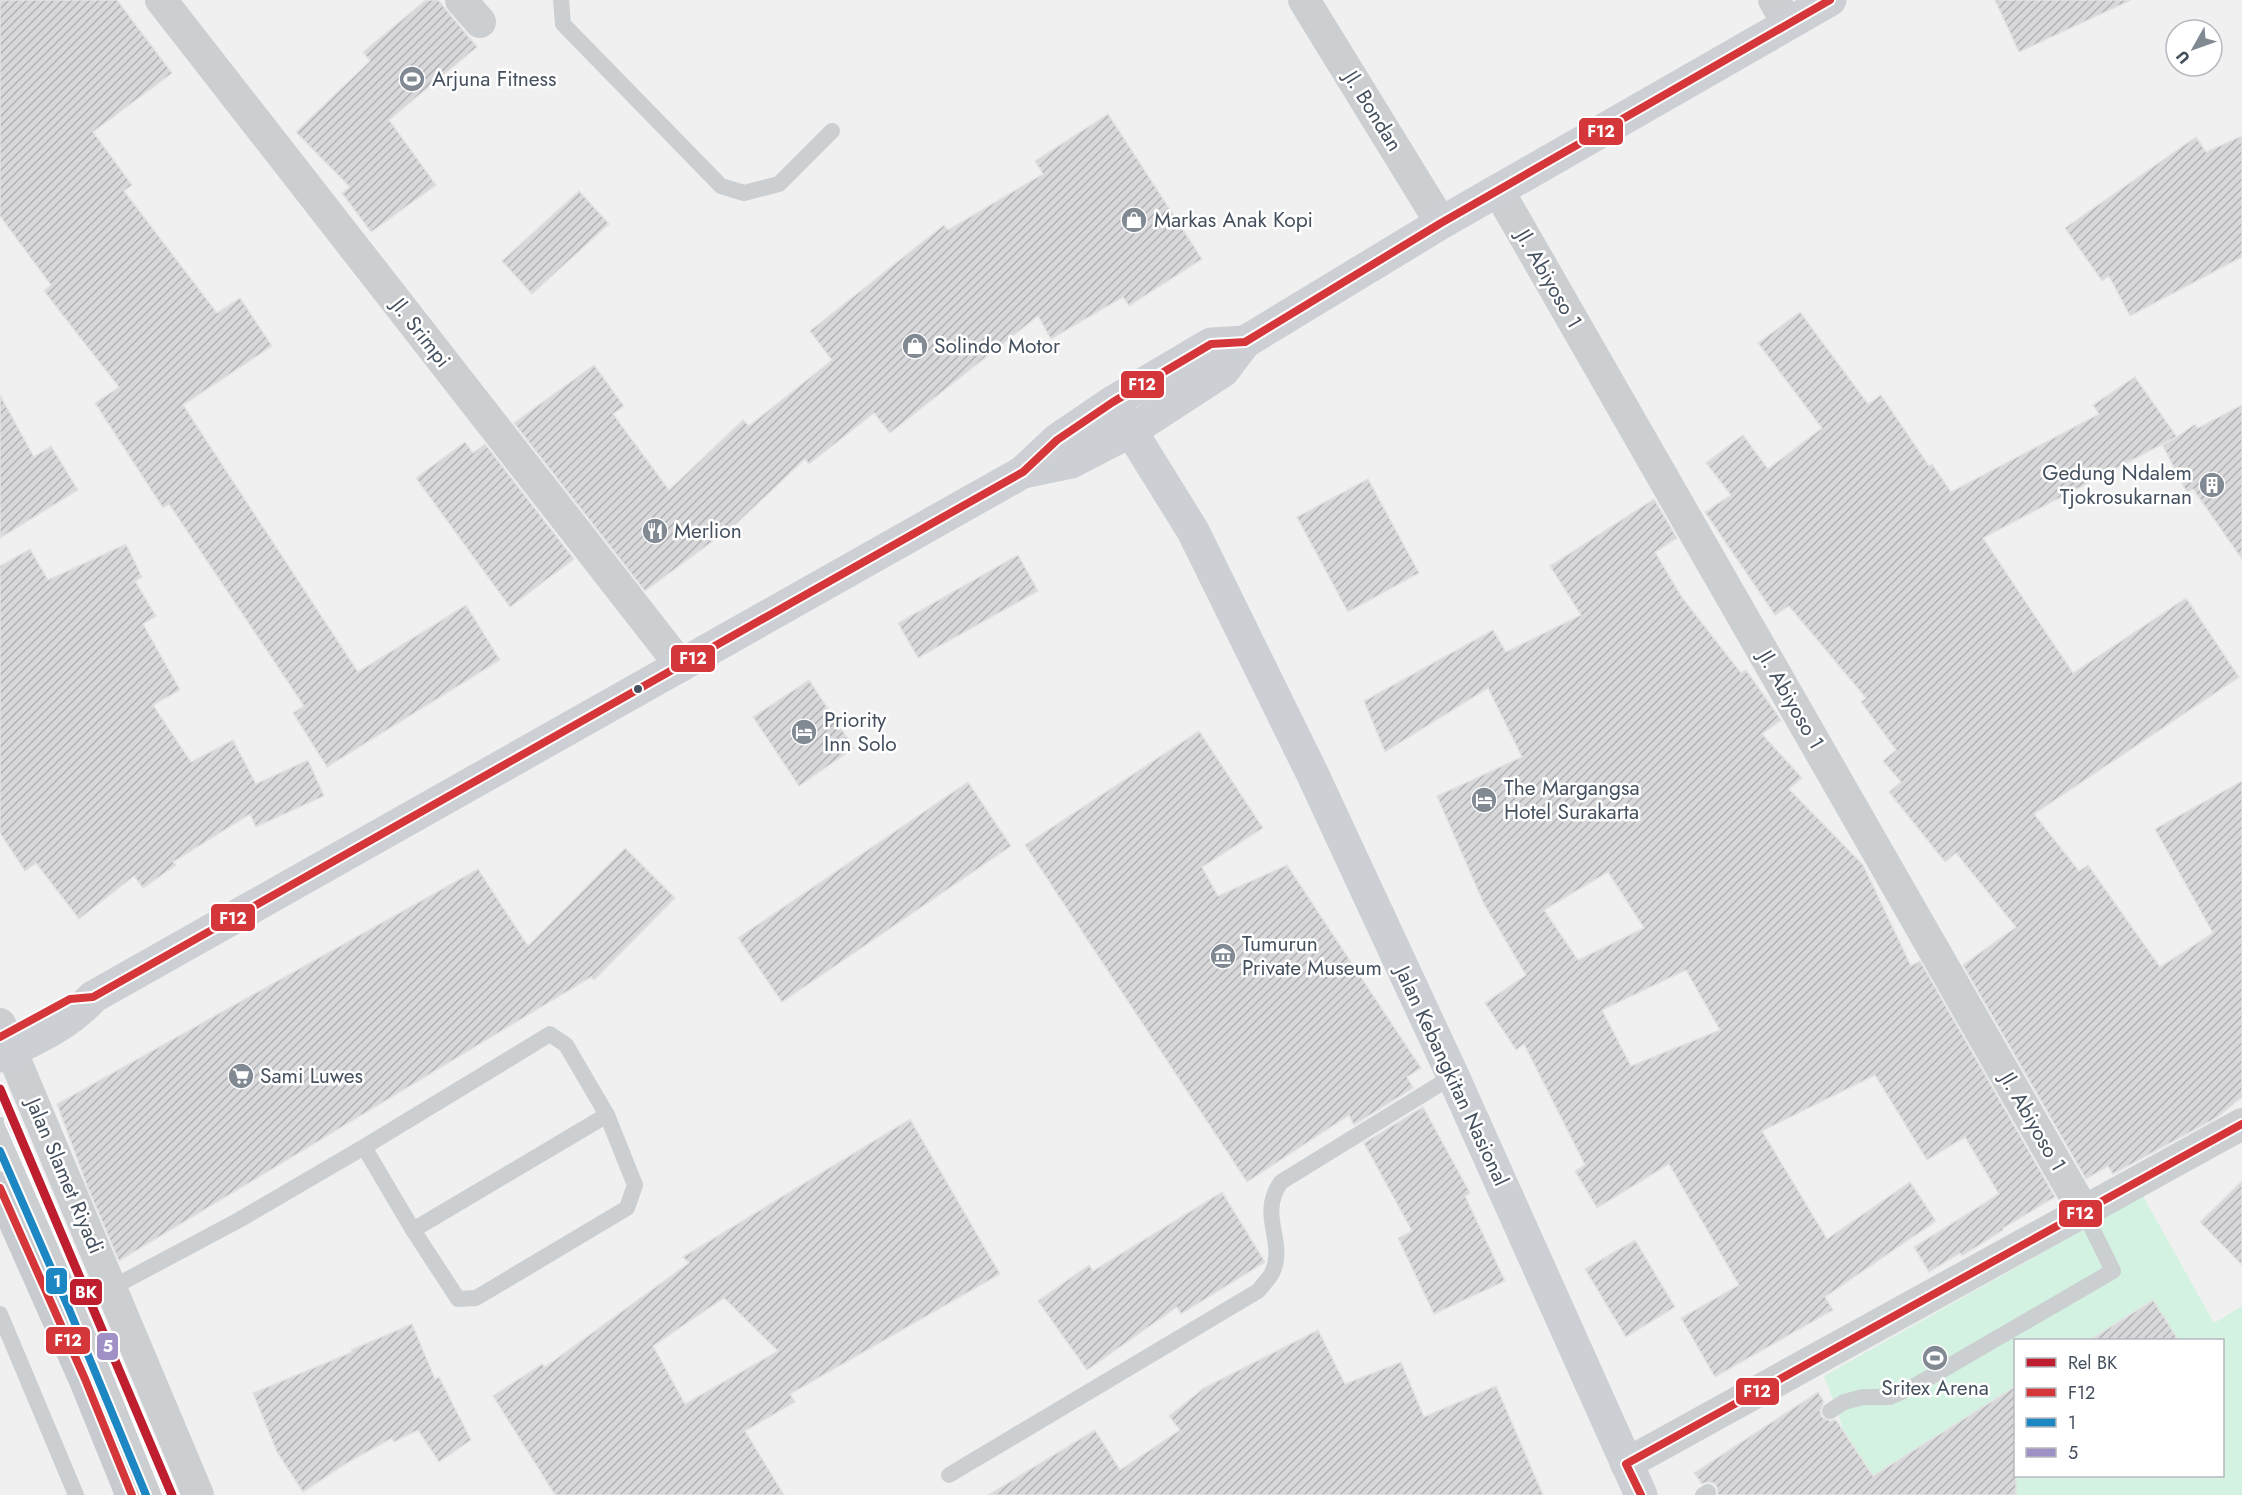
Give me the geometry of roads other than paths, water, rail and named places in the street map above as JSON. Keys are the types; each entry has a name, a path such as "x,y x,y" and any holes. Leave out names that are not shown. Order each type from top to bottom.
{"main road":[{"path":"1023,472 1071,462 1142,424 1223,371 1245,342 1498,190 1781,11 1830,0"},
{"path":"3,1040 70,999 93,997 1023,472 1057,440 1124,396 1211,344 1245,342"},
{"name":"Jalan Kebangkitan Nasional","path":"1124,396 1142,424 1312,773 1453,1076 1641,1495"},
{"path":"0,1188 68,1311 132,1495"}],"street":[{"name":"Jl. Srimpi","path":"161,0 681,666"},
{"name":"Jl. Bondan","path":"1304,0 1442,223"},
{"name":"Jl. Abiyoso 1","path":"1498,190 2083,1210"},
{"name":"Jalan Slamet Riyadi","path":"3,1040 112,1288 198,1495"},
{"path":"1626,1464 1839,1349 2083,1210 2242,1124"}],"lane":[{"path":"561,0 562,24 721,186 744,193 779,184 832,131"},
{"path":"68,1311 239,1220 550,1034 566,1045 607,1115 635,1185 627,1208 476,1298 458,1299 412,1230 364,1147"},
{"path":"949,1475 1258,1291 1272,1272 1276,1246 1270,1208 1273,1193 1281,1182 1453,1076"},
{"path":"412,1230 607,1115"},
{"path":"0,1125 68,1311 157,1495"},
{"path":"1830,1411 1845,1402 1863,1397 1890,1397 1913,1387 2113,1271 2083,1210"},
{"path":"0,1314 76,1495"}],"rail line":[{"name":"BK","path":"0,1089 172,1495"}],"place":[{"name":"Arjuna Fitness","path":"412,79"},
{"name":"Markas Anak Kopi","path":"1134,220"},
{"name":"Solindo Motor","path":"915,346"},
{"name":"Gedung Ndalem Tjokrosukarnan","path":"2212,485"},
{"name":"Merlion","path":"655,531"},
{"name":"Priority Inn Solo","path":"804,732"},
{"name":"The Margangsa Hotel Surakarta","path":"1484,800"},
{"name":"Tumurun Private Museum","path":"1223,956"},
{"name":"Sami Luwes","path":"241,1076"},
{"name":"Sritex Arena","path":"1935,1358"}]}
